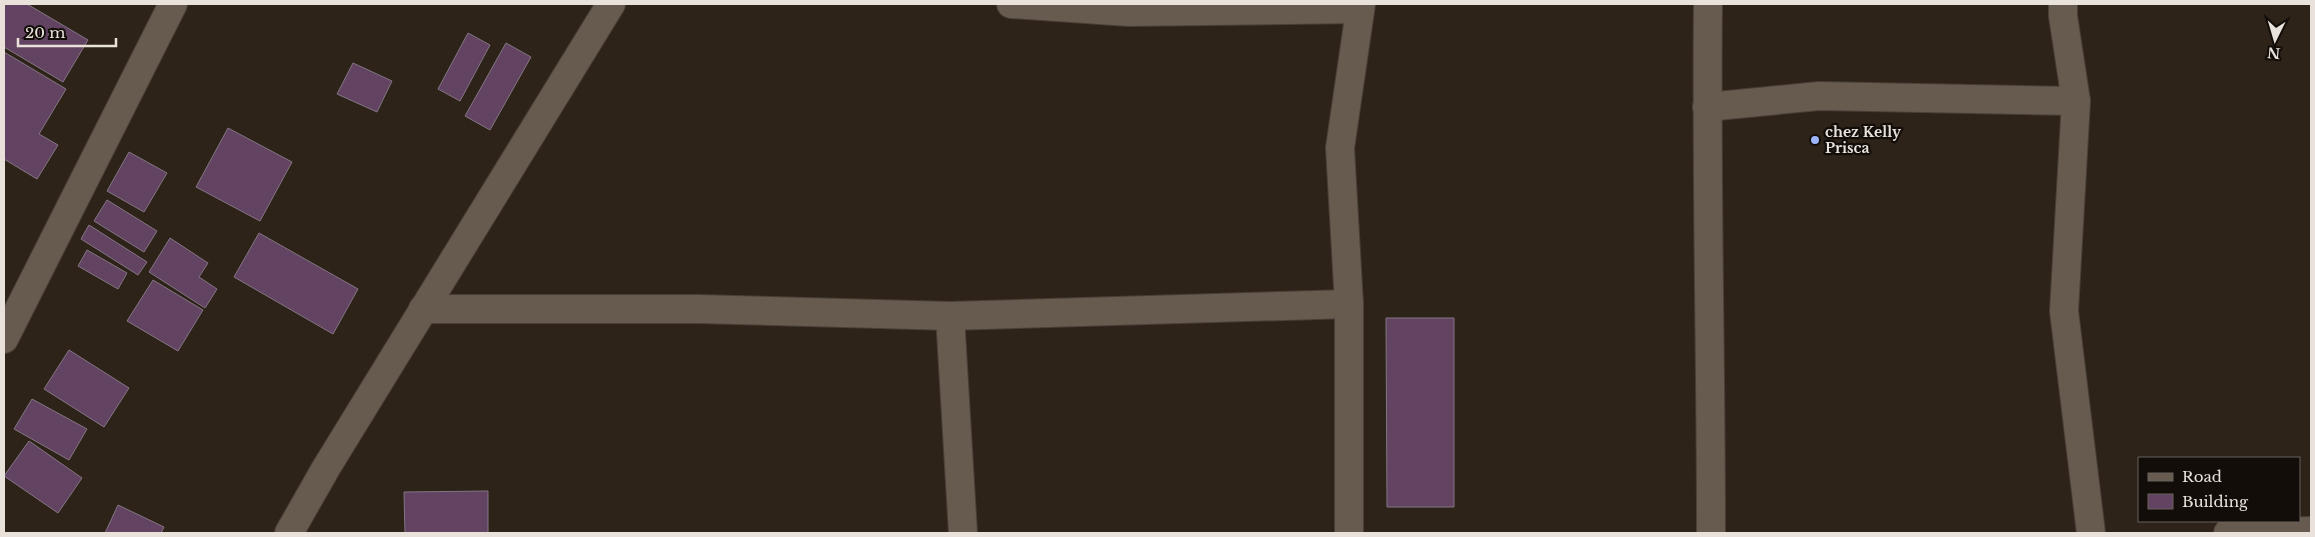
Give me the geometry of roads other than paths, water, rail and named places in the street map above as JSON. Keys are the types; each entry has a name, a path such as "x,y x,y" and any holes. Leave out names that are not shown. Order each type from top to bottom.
{"street":[{"path":"4,339 173,4"},
{"path":"289,533 611,4"},
{"path":"1011,4 1129,8 1361,6 1340,148 1349,304 1349,533"},
{"path":"1708,4 1707,107 1711,324 1711,533"},
{"path":"2063,4 2063,16 2076,101 2064,311 2091,533"},
{"path":"1707,107 1819,96 2076,101"},
{"path":"423,310 698,309 950,316 1349,304"},
{"path":"950,316 963,533"},
{"path":"2228,533 2311,531"}],"place":[{"name":"chez Kelly Prisca","path":"1815,140"}]}
